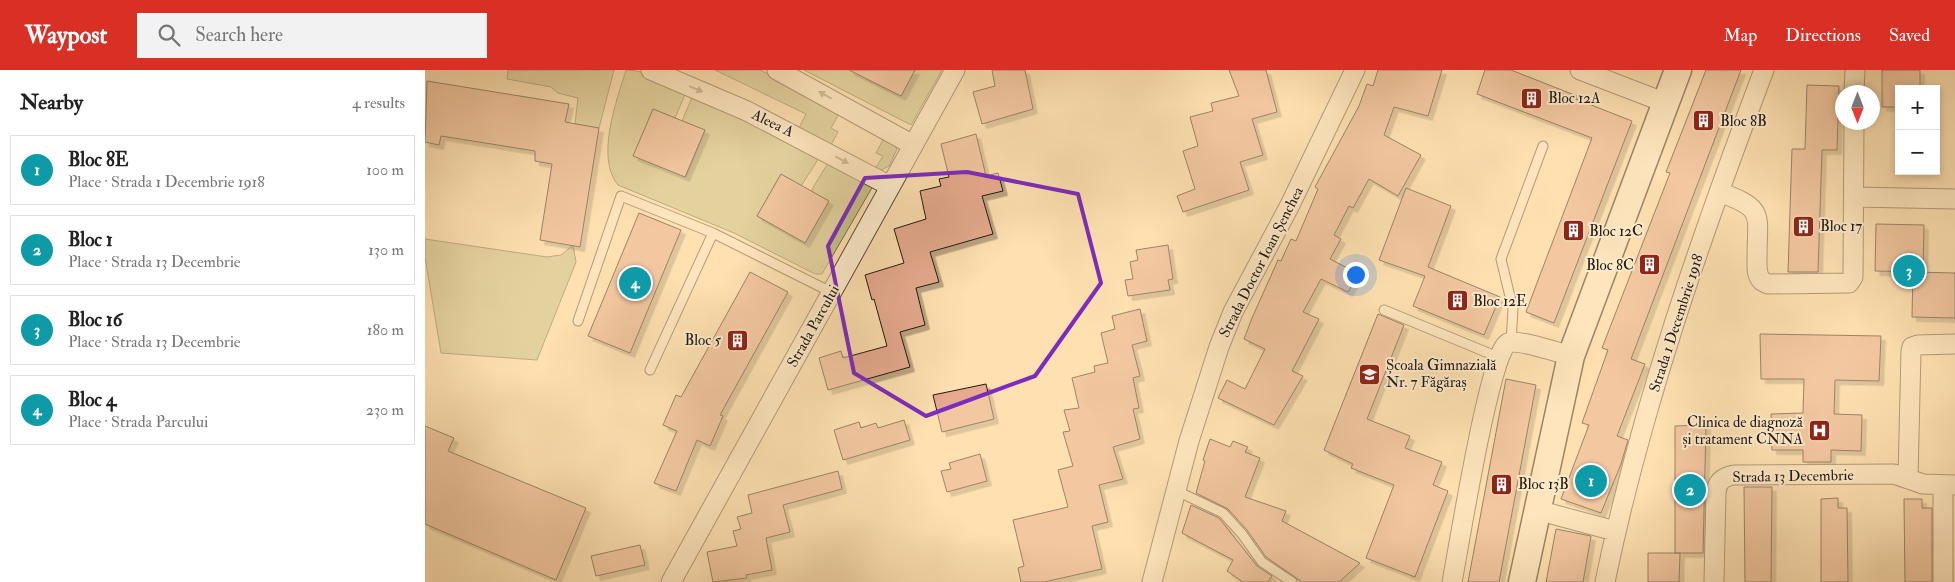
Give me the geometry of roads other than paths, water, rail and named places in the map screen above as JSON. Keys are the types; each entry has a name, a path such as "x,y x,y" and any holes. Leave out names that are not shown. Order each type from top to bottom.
{"street":[{"name":"Aleea A","path":"651,70 747,111 890,186"},
{"path":"777,70 913,145"},
{"name":"Strada Parcului","path":"671,582 955,70"},
{"name":"Strada Doctor Ioan Șenchea","path":"1152,582 1205,385 1219,346 1233,312 1290,205 1355,70"},
{"path":"1580,70 1666,103"},
{"path":"1523,582 1571,356 1678,70"},
{"name":"Strada 1 Decembrie 1918","path":"1605,582 1615,531 1662,365 1719,192 1764,70"},
{"path":"1854,85 1855,70"},
{"path":"1719,192 1747,203 1755,209 1759,279 1768,284 1849,284 1853,277 1854,130"},
{"path":"1854,197 1955,198"},
{"path":"1452,582 1490,384 1498,357 1505,346 1511,342 1571,356"},
{"path":"1908,478 1912,347 1918,345 1955,344"},
{"name":"Strada 13 Decembrie","path":"1714,582 1716,493 1719,482 1725,477 1734,475 1894,474 1923,484 1949,485 1943,582"},
{"path":"1537,510 1615,531"}],"lane":[{"path":"1511,342 1513,309 1501,259 1543,146"},
{"path":"578,321 621,196 713,233 831,292"},
{"path":"650,370 713,233"},
{"path":"1384,310 1498,357"},
{"path":"1177,491 1223,514 1242,534 1261,562 1292,582"}],"place":[{"name":"Bloc 12A","path":"1532,98"},
{"name":"Bloc 8B","path":"1704,121"},
{"name":"Bloc 17","path":"1804,226"},
{"name":"Bloc 12C","path":"1573,231"},
{"name":"Bloc 8C","path":"1650,265"},
{"name":"Bloc 16","path":"1909,271"},
{"name":"Bloc 4","path":"635,283"},
{"name":"Bloc 12E","path":"1457,301"},
{"name":"Bloc 5","path":"737,340"},
{"name":"Școala Gimnazială Nr. 7 Făgăraș","path":"1370,374"},
{"name":"Clinica de diagnoză și tratament CNNA","path":"1819,431"},
{"name":"Bloc 8E","path":"1591,481"},
{"name":"Bloc 13B","path":"1502,484"},
{"name":"Bloc 1","path":"1690,490"}]}
